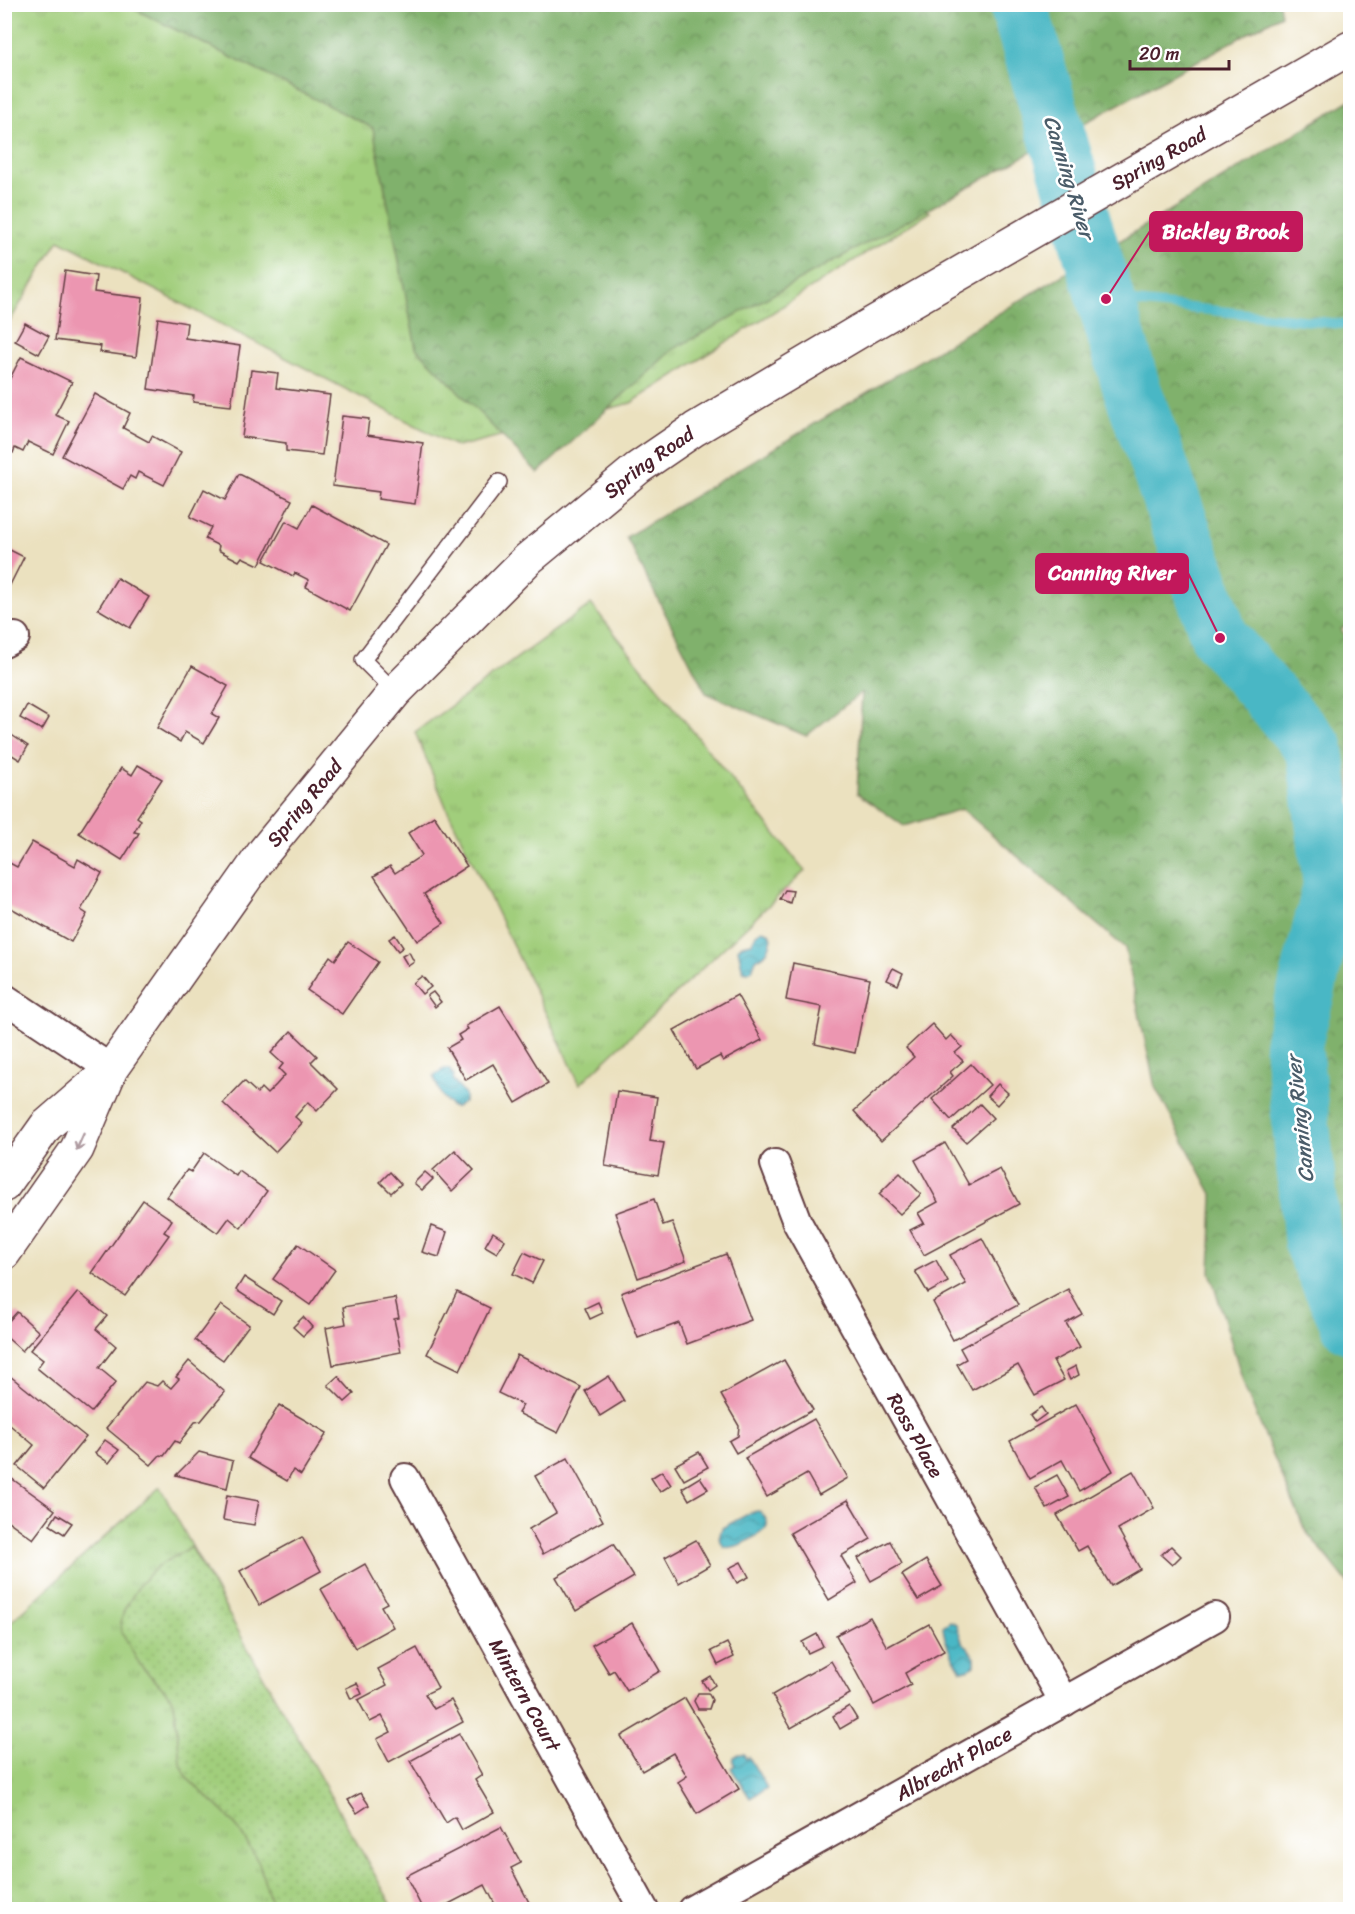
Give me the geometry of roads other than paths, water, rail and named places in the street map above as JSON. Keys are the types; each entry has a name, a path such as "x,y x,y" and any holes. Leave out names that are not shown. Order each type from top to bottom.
{"main road":[{"name":"Spring Road","path":"4,1253 77,1149 111,1069 264,852 395,692 528,559 638,468 695,429 858,332 1350,48"},
{"name":"Spring Road","path":"4,1185 46,1126 111,1069"}],"street":[{"path":"4,998 111,1069"},
{"name":"Ross Place","path":"775,1164 797,1222 1064,1701"},
{"name":"Mintern Court","path":"405,1479 644,1910"},
{"name":"Albrecht Place","path":"692,1910 1215,1617"}],"lane":[{"path":"395,692 363,660 499,482"}],"water":[{"path":"762,930 768,932 772,938 769,949 763,956 756,959 752,970 743,971 738,949 742,945 752,943 756,934"},
{"path":"444,1069 449,1069 454,1076 453,1080 465,1095 465,1101 456,1107 452,1107 445,1100 435,1080 434,1076"},
{"path":"759,1511 766,1520 764,1530 738,1546 724,1547 719,1538 722,1528 752,1512"},
{"path":"950,1621 956,1624 962,1641 975,1657 975,1665 967,1670 961,1670 947,1643 943,1626"},
{"path":"744,1754 746,1759 749,1757 767,1788 750,1798 731,1768 735,1765 734,1757"}],"waterway":[{"name":"Canning River","path":"1018,4 1132,389 1220,638 1315,749 1332,885 1293,1045 1313,1244 1350,1325"},
{"path":"1106,299 1350,325"}],"place":[{"name":"Bickley Brook","path":"1106,299"},
{"name":"Canning River","path":"1220,638"}]}
